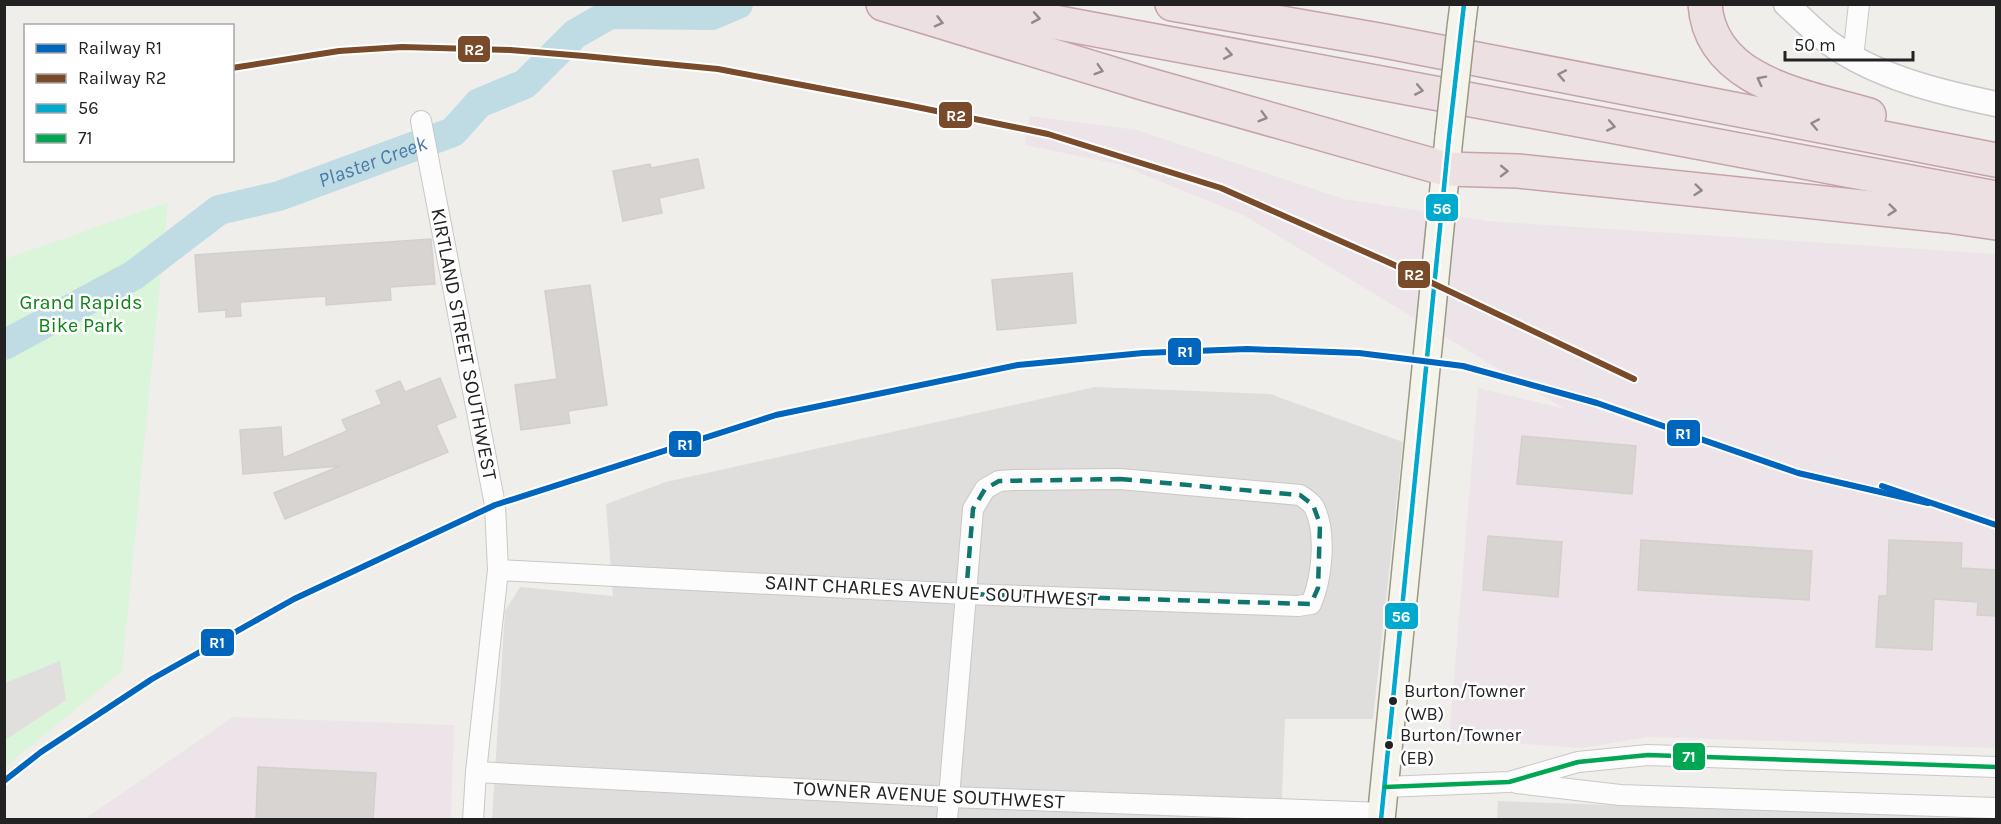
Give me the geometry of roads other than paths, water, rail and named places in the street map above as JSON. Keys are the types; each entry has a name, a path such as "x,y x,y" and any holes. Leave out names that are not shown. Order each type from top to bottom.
{"highway":[{"path":"883,4 1146,84 1518,171 1996,223"},
{"path":"958,4 1996,198"},
{"path":"1172,4 1378,40 1996,160"},
{"path":"1294,4 1347,18 1378,40"},
{"path":"1705,4 1708,26 1721,48 1744,71 1761,81 1804,97 1996,154"}],"main road":[{"path":"1382,806 1462,16"}],"street":[{"path":"1786,4 1828,42 1853,57 1899,77 1996,104"},
{"path":"1853,57 1859,4"},
{"name":"KIRTLAND STREET SOUTHWEST","path":"421,121 495,504 498,570 473,819"},
{"name":"SAINT CHARLES AVENUE SOUTHWEST","path":"498,570 966,594 1298,606 1311,604 1318,588 1320,524 1313,505 1300,495 1120,479 999,481 985,489 973,509 966,594"},
{"path":"946,819 966,594"},
{"path":"1509,782 1578,762 1648,755 1996,767"},
{"name":"TOWNER AVENUE SOUTHWEST","path":"476,772 949,797 1382,806 1509,782"},
{"path":"1509,782 1620,795 1996,808"}],"waterway":[{"name":"Plaster Creek","path":"4,345 134,275 219,210 279,196 453,132 479,103 525,84 575,34 610,14 712,15 738,4"}],"rail line":[{"name":"R2","path":"234,68 339,51 402,47 510,50 584,56 718,69 1048,134 1221,188 1390,263 1634,379"},
{"name":"R1","path":"4,781 41,752 152,679 294,599 495,505 776,415 1018,365 1143,353 1247,349 1359,353 1463,366 1597,403 1798,473 1928,503"},
{"name":"R1","path":"1882,486 1996,525"}],"place":[{"name":"Burton/Towner (WB)","path":"1393,701"},
{"name":"Burton/Towner (EB)","path":"1389,745"}],"park label":[{"name":"Grand Rapids Bike Park","path":"81,314"}]}
